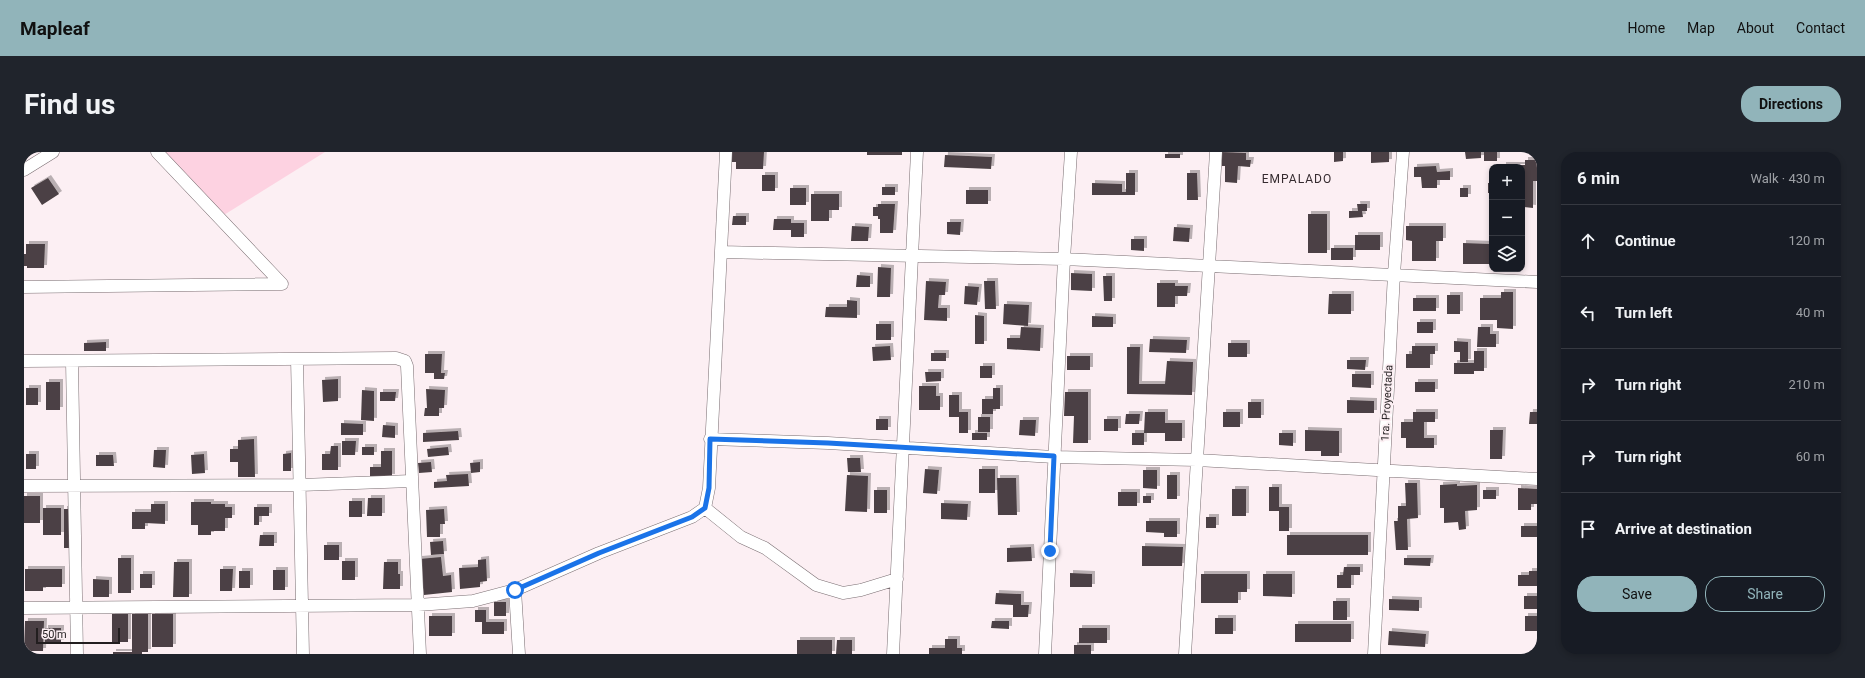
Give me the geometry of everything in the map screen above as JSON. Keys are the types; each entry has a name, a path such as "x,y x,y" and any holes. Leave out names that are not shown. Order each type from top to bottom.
{"street":[{"path":"24,170 53,152"},
{"path":"24,287 282,284 156,152"},
{"path":"24,608 418,605 473,601 515,590 599,553 692,517 705,508 709,488 710,439 726,152"},
{"path":"893,654 917,152"},
{"path":"1045,654 1064,259 1071,152"},
{"path":"1185,654 1216,152"},
{"name":"1ra. Proyectada","path":"1374,654 1402,152"},
{"path":"721,252 1064,259 1537,282"},
{"path":"24,361 396,358 405,361 407,366 420,654"},
{"path":"297,359 303,654"},
{"path":"72,361 77,654"},
{"path":"710,439 828,443 1054,456 1197,460 1537,479"},
{"path":"24,486 300,485 412,481"},
{"path":"705,508 741,537 765,548 816,585 843,593 861,590 897,579"},
{"path":"515,590 519,654"}],"shaded area":[{"path":"157,152 325,152 219,218"}],"building":[{"path":"728,152 764,152 763,169 736,169 736,162 728,162"},
{"path":"867,152 902,152 902,155 867,155"},
{"path":"1222,152 1246,153 1246,160 1251,160 1250,167 1238,166 1237,183 1225,182 1225,166 1222,166"},
{"path":"1334,152 1343,152 1343,161 1334,162"},
{"path":"1371,152 1389,152 1389,162 1371,163"},
{"path":"1465,152 1481,152 1481,158 1466,159"},
{"path":"1484,152 1497,152 1497,161 1484,161"},
{"path":"1165,154 1180,154 1180,158 1165,158"},
{"path":"945,155 992,157 991,169 944,167"},
{"path":"1525,160 1537,160 1537,181 1533,181 1533,208 1525,207"},
{"path":"1436,166 1437,172 1450,171 1450,180 1437,180 1437,188 1422,188 1421,177 1414,177 1414,167"},
{"path":"1126,173 1135,173 1135,195 1092,195 1092,183 1122,184 1122,192 1126,192"},
{"path":"1187,173 1197,173 1198,200 1187,200"},
{"path":"762,175 775,175 775,191 762,191"},
{"path":"48,178 59,194 42,205 31,188"},
{"path":"882,187 895,187 895,195 882,195"},
{"path":"790,188 806,188 806,205 790,205"},
{"path":"1460,188 1468,188 1468,197 1460,197"},
{"path":"966,190 988,190 988,204 966,204"},
{"path":"811,194 839,194 839,210 829,210 829,221 811,221"},
{"path":"878,204 895,204 893,233 880,233 880,219 878,219 878,216 873,216 873,207 878,207"},
{"path":"1357,204 1367,204 1367,211 1362,211 1363,217 1349,218 1349,211 1358,211"},
{"path":"1308,214 1327,214 1327,253 1308,253"},
{"path":"733,216 746,216 746,225 732,225"},
{"path":"774,219 791,219 791,223 804,223 804,237 791,237 791,230 773,230"},
{"path":"947,222 961,222 960,235 947,234"},
{"path":"852,226 869,227 868,241 851,241"},
{"path":"1406,226 1443,226 1443,241 1436,241 1436,261 1412,261 1412,241 1406,240"},
{"path":"1174,227 1190,228 1189,242 1173,241"},
{"path":"1355,235 1380,235 1380,250 1355,250"},
{"path":"1131,239 1144,239 1144,251 1131,250"},
{"path":"1463,243 1489,244 1489,264 1463,264"},
{"path":"26,244 45,244 44,268 27,268 27,266 24,266"},
{"path":"1331,248 1353,248 1353,260 1331,260"},
{"path":"878,267 891,268 890,297 877,297"},
{"path":"1071,273 1092,274 1092,291 1071,290"},
{"path":"857,275 870,276 870,287 856,287"},
{"path":"1103,276 1112,276 1112,301 1104,301"},
{"path":"926,281 946,282 945,295 939,295 938,308 947,308 947,321 924,320"},
{"path":"984,281 995,281 996,309 985,309"},
{"path":"1157,283 1175,283 1175,286 1188,286 1187,296 1175,296 1175,307 1157,307"},
{"path":"965,286 979,287 977,305 964,304"},
{"path":"1501,292 1513,292 1513,329 1497,328 1497,320 1480,320 1480,298 1501,298"},
{"path":"1329,294 1351,294 1351,314 1328,314"},
{"path":"1447,295 1460,295 1460,314 1447,314"},
{"path":"1413,298 1436,298 1436,311 1413,311"},
{"path":"847,300 857,301 857,318 825,317 826,307 847,307"},
{"path":"1004,304 1029,305 1028,326 1003,324"},
{"path":"975,315 984,316 984,344 975,344"},
{"path":"1092,316 1113,317 1113,327 1092,327"},
{"path":"1417,322 1433,322 1433,333 1417,333"},
{"path":"876,324 891,324 891,340 876,340"},
{"path":"1021,327 1041,328 1040,351 1007,349 1007,338 1020,338"},
{"path":"1478,327 1490,327 1490,334 1496,334 1496,347 1477,347"},
{"path":"1150,339 1187,340 1186,353 1149,352"},
{"path":"1454,341 1468,342 1468,362 1460,362 1460,352 1454,352"},
{"path":"106,342 106,351 84,351 84,343"},
{"path":"1228,343 1247,343 1247,357 1228,357"},
{"path":"890,346 891,360 873,361 872,347"},
{"path":"1412,346 1435,346 1435,354 1430,354 1430,368 1406,368 1406,354 1412,354"},
{"path":"1127,347 1140,347 1139,384 1165,384 1167,361 1193,362 1192,395 1127,394"},
{"path":"1474,351 1484,351 1484,371 1474,371 1474,374 1454,374 1454,363 1474,363"},
{"path":"931,353 946,353 946,361 931,361"},
{"path":"425,354 442,354 441,373 445,373 444,379 434,379 434,373 425,373"},
{"path":"1067,356 1090,356 1090,370 1067,370"},
{"path":"1347,360 1366,360 1365,370 1347,369"},
{"path":"980,366 992,366 992,378 980,378"},
{"path":"925,372 941,372 941,381 926,382"},
{"path":"1352,374 1371,374 1371,388 1352,387"},
{"path":"338,379 338,401 323,402 322,380"},
{"path":"46,382 60,382 60,410 46,410"},
{"path":"1415,382 1435,382 1435,392 1415,392"},
{"path":"919,386 936,386 936,396 940,396 940,410 919,410"},
{"path":"26,388 38,388 38,405 26,405"},
{"path":"993,388 1000,388 1000,409 993,409 993,414 982,414 982,399 993,399"},
{"path":"426,389 445,390 444,408 439,408 439,416 424,416 425,408 427,408"},
{"path":"362,390 374,391 374,421 361,420"},
{"path":"380,392 396,392 395,401 380,401"},
{"path":"1065,392 1088,392 1088,443 1073,443 1074,416 1064,416"},
{"path":"949,395 959,395 959,412 968,412 968,433 959,433 959,417 949,417"},
{"path":"1347,400 1374,401 1374,413 1347,413"},
{"path":"1248,402 1261,402 1261,418 1248,418"},
{"path":"1145,412 1165,412 1165,423 1182,423 1182,441 1165,441 1165,433 1144,433"},
{"path":"1223,412 1240,412 1240,427 1223,427"},
{"path":"1413,412 1435,412 1435,422 1424,422 1424,438 1434,438 1434,448 1406,448 1406,438 1401,438 1401,422 1413,422"},
{"path":"1530,412 1537,412 1537,424 1529,424"},
{"path":"1126,414 1140,414 1139,424 1125,424"},
{"path":"978,417 990,417 990,432 978,432"},
{"path":"876,419 888,419 888,430 876,430"},
{"path":"1104,419 1118,419 1118,431 1104,431"},
{"path":"1020,420 1036,420 1035,436 1019,435"},
{"path":"341,423 363,424 363,435 341,435"},
{"path":"383,425 395,426 395,438 382,437"},
{"path":"1305,430 1339,431 1339,456 1321,456 1321,451 1305,451"},
{"path":"1490,430 1503,430 1502,459 1490,459"},
{"path":"458,431 459,440 423,442 423,433"},
{"path":"972,433 987,433 987,440 972,440"},
{"path":"1132,433 1144,433 1144,445 1132,445"},
{"path":"1279,433 1293,433 1293,446 1279,445"},
{"path":"254,439 255,477 238,477 238,462 230,462 230,449 238,449 238,440"},
{"path":"342,441 356,441 355,455 342,455"},
{"path":"331,446 338,446 338,470 322,470 322,454 330,454"},
{"path":"362,447 374,447 374,455 362,455"},
{"path":"448,447 449,455 428,457 427,449"},
{"path":"154,450 166,450 165,468 153,467"},
{"path":"381,451 392,451 392,477 370,476 370,467 381,467"},
{"path":"291,453 291,471 283,471 283,454"},
{"path":"26,454 36,454 36,469 26,469"},
{"path":"204,454 205,473 192,474 191,455"},
{"path":"96,455 113,455 114,466 96,466"},
{"path":"847,458 860,458 861,472 848,472"},
{"path":"431,462 432,472 419,473 418,463"},
{"path":"480,462 480,472 471,473 470,463"},
{"path":"925,469 939,470 937,494 923,493"},
{"path":"979,469 995,469 995,493 979,493"},
{"path":"1143,470 1157,470 1157,489 1143,488"},
{"path":"468,474 469,486 434,488 434,482 447,481 446,475"},
{"path":"847,475 868,476 867,512 845,511"},
{"path":"1167,475 1177,475 1177,499 1167,499"},
{"path":"997,478 1016,478 1017,515 998,515"},
{"path":"1405,483 1417,483 1418,518 1407,519 1408,550 1396,550 1394,521 1398,521 1398,506 1406,506"},
{"path":"1457,484 1457,486 1477,485 1477,510 1465,511 1466,529 1459,530 1458,522 1444,523 1444,508 1440,508 1440,485"},
{"path":"1269,487 1279,487 1279,507 1289,507 1289,531 1279,531 1279,511 1269,511"},
{"path":"1518,488 1537,489 1537,504 1531,504 1531,510 1518,510"},
{"path":"1232,489 1246,489 1246,516 1232,516"},
{"path":"874,490 887,490 887,513 874,513"},
{"path":"1483,490 1496,490 1496,499 1483,499"},
{"path":"1118,492 1137,492 1137,506 1118,506"},
{"path":"24,496 40,496 40,523 24,523"},
{"path":"1143,496 1151,496 1151,503 1143,503"},
{"path":"368,498 382,498 382,516 367,516"},
{"path":"349,501 362,501 362,517 349,517"},
{"path":"191,502 211,502 211,504 225,504 225,507 232,507 232,518 225,518 225,531 211,531 211,535 198,535 198,525 191,525"},
{"path":"941,503 968,504 967,520 941,519"},
{"path":"151,504 165,504 165,524 145,523 145,529 132,529 132,512 151,512"},
{"path":"254,507 269,507 269,516 259,516 259,525 254,525"},
{"path":"43,508 61,508 61,535 43,535"},
{"path":"64,509 71,509 71,548 64,548"},
{"path":"444,509 445,524 440,524 440,537 427,537 426,510"},
{"path":"1206,517 1216,517 1216,528 1206,528"},
{"path":"1146,521 1177,521 1177,537 1164,537 1164,533 1146,532"},
{"path":"1521,526 1537,526 1537,537 1521,537"},
{"path":"260,535 274,535 274,546 259,546"},
{"path":"1287,535 1368,535 1368,555 1287,555"},
{"path":"443,541 444,554 431,555 430,542"},
{"path":"324,545 339,545 339,560 324,560"},
{"path":"1142,546 1183,547 1182,566 1142,566"},
{"path":"1031,547 1032,561 1007,562 1007,548"},
{"path":"441,557 443,576 451,575 452,592 424,595 419,559"},
{"path":"118,558 131,558 131,593 118,593"},
{"path":"1404,558 1431,558 1430,566 1404,565"},
{"path":"486,559 487,581 480,582 480,587 460,589 459,568 478,567 478,560"},
{"path":"342,561 355,561 355,580 342,580"},
{"path":"174,562 189,562 189,597 173,597"},
{"path":"384,562 398,562 400,589 383,589"},
{"path":"1344,567 1360,567 1360,575 1351,575 1351,588 1337,588 1337,575 1343,575"},
{"path":"25,569 62,569 62,587 43,587 43,591 25,591"},
{"path":"220,569 233,569 232,591 220,591"},
{"path":"273,570 285,570 285,590 273,590"},
{"path":"239,571 250,571 250,588 239,588"},
{"path":"1529,571 1537,571 1537,586 1518,586 1518,575 1529,575"},
{"path":"1070,573 1092,574 1092,587 1070,587"},
{"path":"140,574 152,574 152,588 140,588"},
{"path":"1201,574 1247,574 1247,592 1238,592 1238,603 1201,603"},
{"path":"1263,574 1292,574 1292,597 1263,596"},
{"path":"93,579 109,580 109,597 93,597"},
{"path":"996,593 1021,594 1021,605 1029,605 1028,617 1013,617 1013,605 995,604"},
{"path":"1524,596 1537,596 1537,609 1524,609"},
{"path":"1389,599 1419,600 1419,611 1389,610"},
{"path":"1333,601 1347,601 1347,620 1333,620"},
{"path":"494,602 506,602 506,616 494,616"},
{"path":"475,610 486,610 486,622 504,622 504,634 482,634 482,622 475,622"},
{"path":"112,614 128,614 128,642 112,642"},
{"path":"132,614 148,614 148,652 142,652 142,654 113,654 113,652 132,652"},
{"path":"152,614 173,614 173,647 152,647"},
{"path":"429,616 452,616 452,636 429,636"},
{"path":"1525,616 1537,616 1537,631 1525,631"},
{"path":"1215,618 1233,618 1233,634 1215,634"},
{"path":"25,621 44,621 43,651 24,651"},
{"path":"992,621 1009,621 1009,629 991,628"},
{"path":"1295,624 1351,624 1351,642 1295,642"},
{"path":"45,628 61,628 61,643 45,643"},
{"path":"1079,628 1107,628 1107,643 1079,643"},
{"path":"1389,631 1426,634 1425,647 1388,645"},
{"path":"945,639 957,639 957,648 962,648 962,654 929,654 929,648 945,648"},
{"path":"797,640 832,640 832,654 797,654"},
{"path":"837,640 852,640 852,654 836,654"},
{"path":"1074,645 1091,645 1091,654 1074,654"}],"district":[{"name":"EMPALADO","path":"1297,179"}],"route":[{"path":"515,590 599,553 692,517 705,508 709,488 710,439 828,443 1054,456 1050,551"}]}
